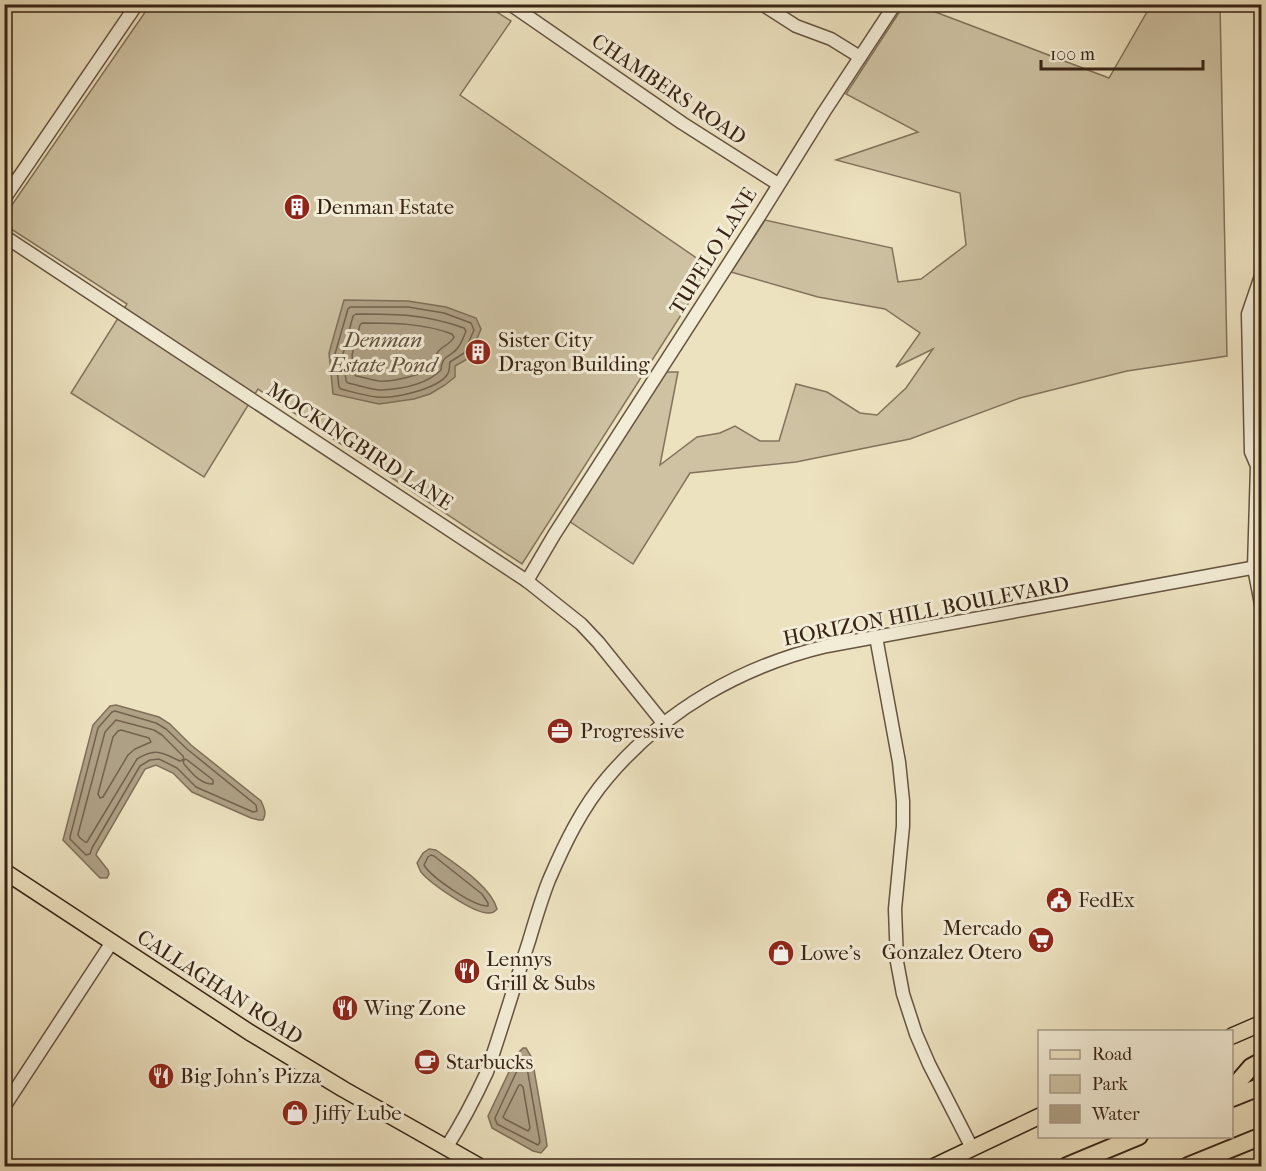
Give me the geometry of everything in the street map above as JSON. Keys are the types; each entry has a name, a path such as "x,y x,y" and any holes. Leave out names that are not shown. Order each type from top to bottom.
{"highway":[{"path":"1233,1088 1251,1067 1262,1061"},
{"path":"1233,1098 1262,1086"},
{"path":"1067,1167 1137,1138"},
{"path":"1188,1167 1262,1138"}],"main road":[{"name":"CALLAGHAN ROAD","path":"4,871 249,1032 479,1167"},
{"path":"1233,1036 1262,1023"},
{"path":"935,1167 1038,1117"}],"street":[{"path":"4,199 137,4"},
{"name":"CHAMBERS ROAD","path":"510,4 682,123 778,184"},
{"path":"762,4 796,26 831,39 860,57"},
{"name":"TUPELO LANE","path":"527,581 554,535 895,4"},
{"name":"MOCKINGBIRD LANE","path":"4,236 527,581 581,624 664,724"},
{"path":"1260,279 1262,302"},
{"path":"1260,279 1248,314 1255,350 1251,452 1259,461 1258,567 1262,609"},
{"name":"HORIZON HILL BOULEVARD","path":"446,1148 469,1110 487,1072 549,881 566,843 585,809 607,778 646,738 690,704 772,662 802,652 1258,567"},
{"path":"876,637 899,762 903,801 903,826 895,909 897,962 903,994 916,1034 972,1149"},
{"path":"4,1107 112,942"}],"green space":[{"path":"150,5 486,5 511,21 460,95 711,268 522,564 258,389 204,477 71,393 127,304 5,225 5,215"},
{"path":"904,5 917,5 1109,78 1151,5 1220,5 1227,356 1127,371 1020,398 910,439 796,462 690,473 633,564 569,521 665,372 678,372 660,465 697,437 720,433 735,426 760,441 779,441 796,384 827,392 860,413 877,415 906,388 933,349 896,367 920,333 885,309 818,297 731,272 765,220 892,248 898,282 921,279 966,245 960,193 836,160 918,132 846,94"}],"water":[{"name":"Denman Estate Pond","path":"344,300 408,301 446,307 476,318 481,329 469,358 455,366 455,377 445,385 430,394 414,399 379,404 333,394 329,353"},
{"path":"116,705 159,717 170,724 191,745 261,801 265,813 263,820 251,818 192,792 173,773 156,765 145,769 97,852 96,855 109,874 107,878 100,878 63,840 93,725 110,706"},
{"path":"429,849 436,850 471,876 488,892 497,909 490,913 474,909 426,877 417,863 423,853"},
{"path":"526,1048 532,1058 546,1138 547,1146 541,1153 533,1151 492,1128 488,1116 518,1053"}],"place":[{"name":"Denman Estate","path":"297,207"},
{"name":"Sister City Dragon Building","path":"478,352"},
{"name":"Progressive","path":"560,731"},
{"name":"FedEx","path":"1059,900"},
{"name":"Mercado Gonzalez Otero","path":"1041,940"},
{"name":"Lowe's","path":"781,953"},
{"name":"Lennys Grill & Subs","path":"467,971"},
{"name":"Wing Zone","path":"345,1008"},
{"name":"Starbucks","path":"427,1062"},
{"name":"Big John's Pizza","path":"161,1076"},
{"name":"Jiffy Lube","path":"295,1113"}]}
